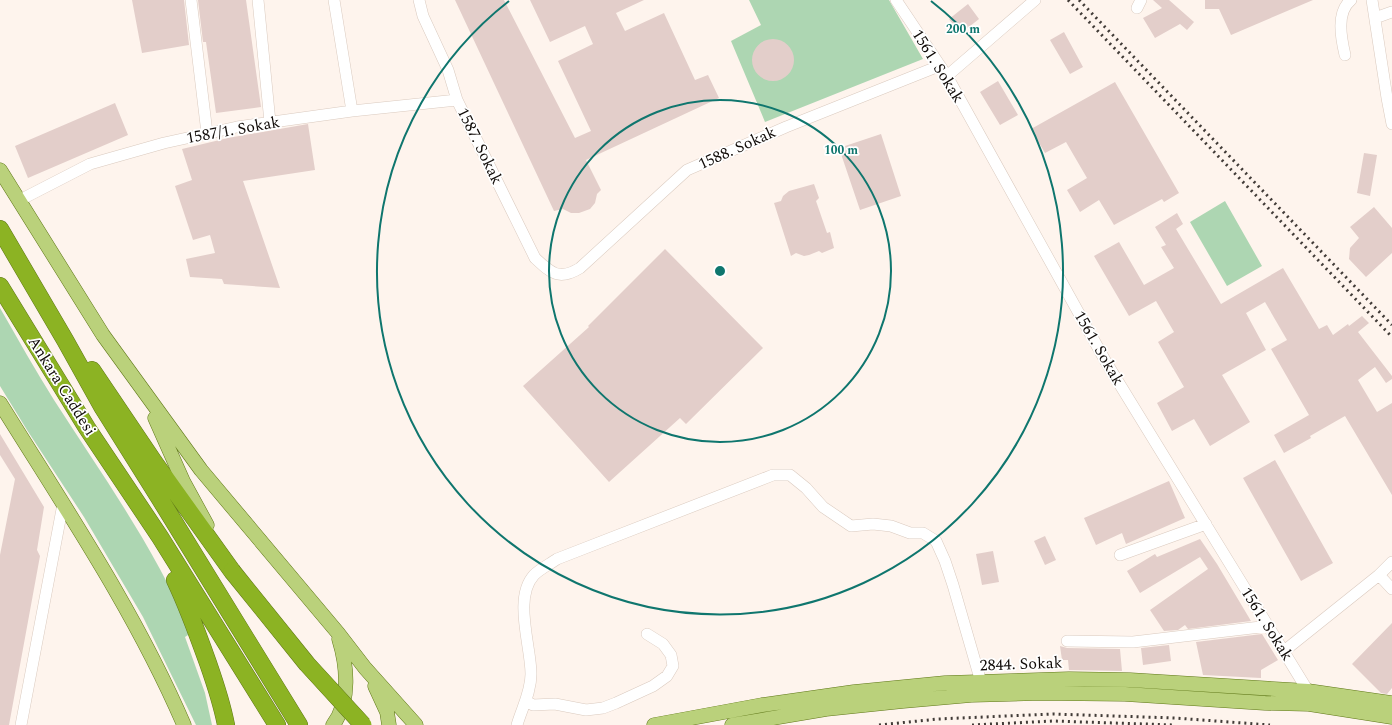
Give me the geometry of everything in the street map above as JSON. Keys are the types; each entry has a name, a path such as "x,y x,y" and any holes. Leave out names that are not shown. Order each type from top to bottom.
{"highway":[{"name":"Ankara Caddesi","path":"0,229 65,340"},
{"name":"Ankara Caddesi","path":"0,286 87,428 124,485"},
{"path":"65,340 87,363 101,381 136,436 232,571 302,658 363,725"},
{"path":"65,340 103,408 299,725"},
{"path":"124,485 136,513 151,537 180,591 195,627 215,686 226,725"},
{"path":"124,485 160,537 277,725"}],"main road":[{"path":"0,170 103,335 137,381 183,481 219,544 232,571"},
{"path":"143,392 201,470 338,633 365,668 416,725"},
{"path":"0,402 119,594 169,690 190,725"},
{"path":"333,725 343,706 346,683 343,652 338,633"},
{"path":"365,668 378,691 386,712 388,725"},
{"name":"2844. Sokak","path":"654,725 762,705 854,692 946,683 1068,679 1130,680 1309,697 1392,703"},
{"path":"169,690 184,725"},
{"name":"2844. Sokak","path":"732,725 826,710 903,701 979,695 1042,693 1125,694 1265,703 1309,697 1392,717"}],"street":[{"path":"191,0 206,133"},
{"path":"258,0 270,122"},
{"path":"334,0 352,111"},
{"name":"1587. Sokak","path":"419,0 423,16 448,70 457,100 535,258 549,271 562,276"},
{"name":"1561. Sokak","path":"896,0 947,76 1106,362 1269,626 1309,697"},
{"path":"947,76 1035,0"},
{"path":"1344,55 1341,38 1342,22 1344,7 1351,0"},
{"path":"1372,0 1392,124"},
{"path":"1375,18 1392,12"},
{"name":"1588. Sokak","path":"562,276 580,268 687,170 786,127 939,66"},
{"name":"1587/1. Sokak","path":"20,200 90,164 206,133 237,126 352,111 457,100"},
{"path":"517,725 526,701 531,675 525,625 524,599 527,585 535,574 557,559 773,475 790,476 806,488 823,507 851,526 873,524 890,526 910,533 923,533 936,541 953,585 981,682"},
{"path":"21,725 63,504"},
{"path":"1120,555 1206,524"},
{"path":"1284,651 1379,575 1392,562"},
{"path":"1379,575 1392,589"},
{"path":"1067,641 1133,642 1269,626"},
{"path":"526,701 533,705 542,703 555,704 586,710 603,708 653,686 667,676 673,666 671,655 663,644 647,634"}],"green space":[{"path":"749,0 889,0 923,59 765,122 731,41 761,25"},
{"path":"1225,201 1262,266 1227,286 1190,222"},
{"path":"0,308 47,389 110,485 162,572 191,633 185,637 205,693 212,725 196,725 143,617 84,517 0,386"}],"building":[{"path":"132,0 184,0 189,45 142,53"},
{"path":"198,0 246,0 261,107 216,113 206,42 203,42"},
{"path":"455,0 504,0 575,138 591,131 558,61 593,44 585,26 550,42 530,0 644,0 616,13 625,31 664,13 695,80 708,75 719,98 586,160 601,190 597,194 595,203 590,209 579,213 571,213 563,209 554,211"},
{"path":"1153,0 1169,0 1194,22 1187,30 1180,24 1155,38 1143,18 1162,8"},
{"path":"1205,0 1313,0 1231,35 1219,9 1205,9"},
{"path":"968,4 979,19 960,34 949,19"},
{"path":"1064,32 1083,67 1070,74 1050,40"},
{"path":"769,39 777,39 785,42 791,48 794,60 791,72 785,78 777,81 769,81 761,78 755,72 752,64 752,56 755,48 761,42"},
{"path":"998,81 1018,115 1000,125 980,92"},
{"path":"1115,82 1179,193 1164,202 1162,199 1114,225 1099,200 1080,212 1067,190 1087,178 1066,142 1045,153 1031,129"},
{"path":"115,103 128,135 28,178 15,146"},
{"path":"308,124 315,170 243,181 280,288 224,284 222,279 190,277 186,259 215,253 210,235 193,240 175,186 192,180 182,149 228,138"},
{"path":"881,134 901,196 860,210 839,148"},
{"path":"1364,153 1377,155 1370,196 1357,193"},
{"path":"814,184 819,198 816,201 827,233 830,232 834,248 822,253 819,251 804,256 796,253 791,256 774,203 781,201 783,196 789,191"},
{"path":"1374,207 1392,228 1392,253 1366,277 1349,259 1350,248 1359,238 1350,227"},
{"path":"1177,213 1183,224 1176,229 1221,304 1283,268 1319,329 1327,325 1333,335 1348,324 1349,326 1362,316 1369,323 1358,332 1392,376 1392,379 1386,383 1375,367 1358,380 1377,412 1392,403 1392,495 1345,416 1284,453 1274,435 1309,415 1271,349 1287,340 1265,302 1246,313 1266,350 1222,375 1250,422 1210,446 1194,419 1172,431 1157,403 1184,387 1158,342 1174,332 1156,301 1129,316 1094,256 1119,242 1144,285 1174,268 1161,247 1166,245 1155,227"},
{"path":"665,249 763,348 686,424 680,418 609,482 523,386 589,327 588,326"},
{"path":"0,434 44,507 37,550 40,556 9,725 0,725 0,555 15,479 0,455"},
{"path":"1275,460 1333,563 1301,581 1243,478"},
{"path":"1169,481 1185,518 1126,544 1122,533 1096,545 1084,518"},
{"path":"1045,536 1056,560 1045,565 1034,541"},
{"path":"1200,539 1217,564 1251,621 1188,629 1185,625 1178,630 1164,631 1150,610 1208,569 1200,557 1140,593 1127,571 1155,554 1157,557"},
{"path":"993,551 999,582 982,585 976,554"},
{"path":"1392,623 1392,688 1387,694 1381,693 1352,664"},
{"path":"1262,634 1278,660 1261,670 1261,678 1203,675 1196,642"},
{"path":"1169,645 1171,661 1143,665 1141,648"},
{"path":"1060,646 1067,648 1120,649 1122,671 1069,670 1068,660 1062,660"}],"railway":[{"path":"1068,0 1392,337"},
{"path":"1079,0 1392,325"},
{"path":"879,725 938,719 1053,714 1175,718 1270,725"},
{"path":"972,725 1053,721 1175,725"}]}
